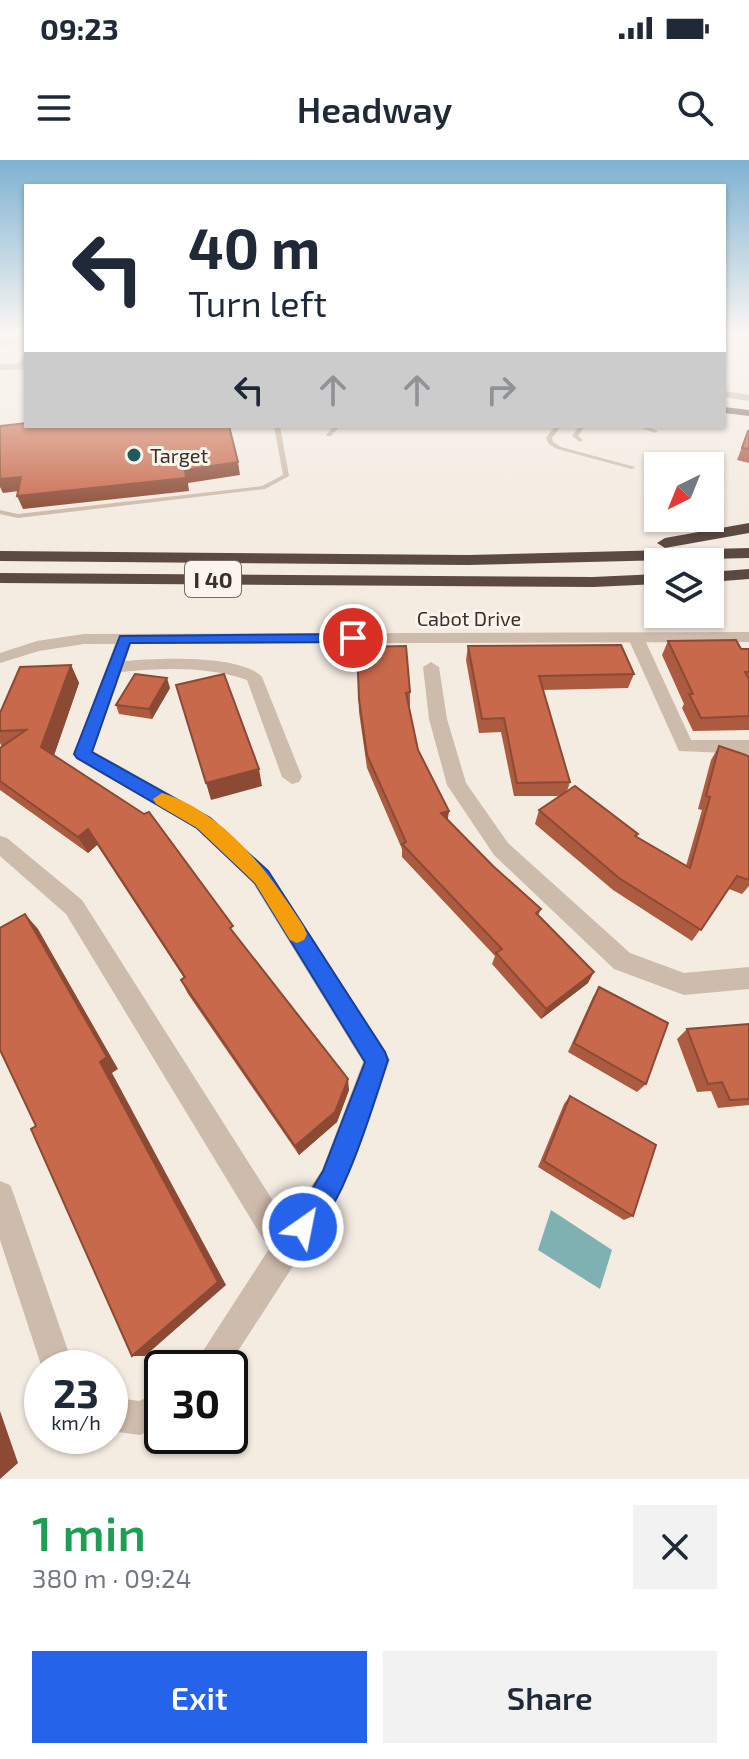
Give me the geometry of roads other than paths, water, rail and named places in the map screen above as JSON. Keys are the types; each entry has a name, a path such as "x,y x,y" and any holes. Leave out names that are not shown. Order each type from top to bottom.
{"highway":[{"path":"483,558 691,540 749,528"},
{"name":"I 40","path":"0,556 483,558 665,557 749,553"},
{"path":"724,577 749,576"},
{"name":"I 40","path":"0,578 593,582 644,580"}],"main road":[{"path":"726,410 749,413"},
{"path":"726,420 749,423"}],"street":[{"name":"Cabot Drive","path":"0,658 37,646 84,639 749,637"},
{"path":"636,638 685,746 749,747"},
{"path":"125,639 83,754 204,823 261,877 377,1060 333,1179 220,1350"},
{"path":"115,667 157,663 203,666 233,669 254,677 292,777"},
{"path":"431,667 438,719 457,785 501,849 622,961 684,984 749,978"},
{"path":"0,844 74,907 287,1251"},
{"path":"0,1195 52,1350"}],"lane":[{"path":"0,512 18,516 263,488 286,476 277,428"},
{"path":"329,435 335,428"},
{"path":"556,428 549,438 559,448 632,467"},
{"path":"580,440 575,436 581,428"},
{"path":"646,428 655,431"}],"water":[{"path":"551,1210 612,1250 600,1289 538,1250"}],"place":[{"name":"Target","path":"134,455"}]}
